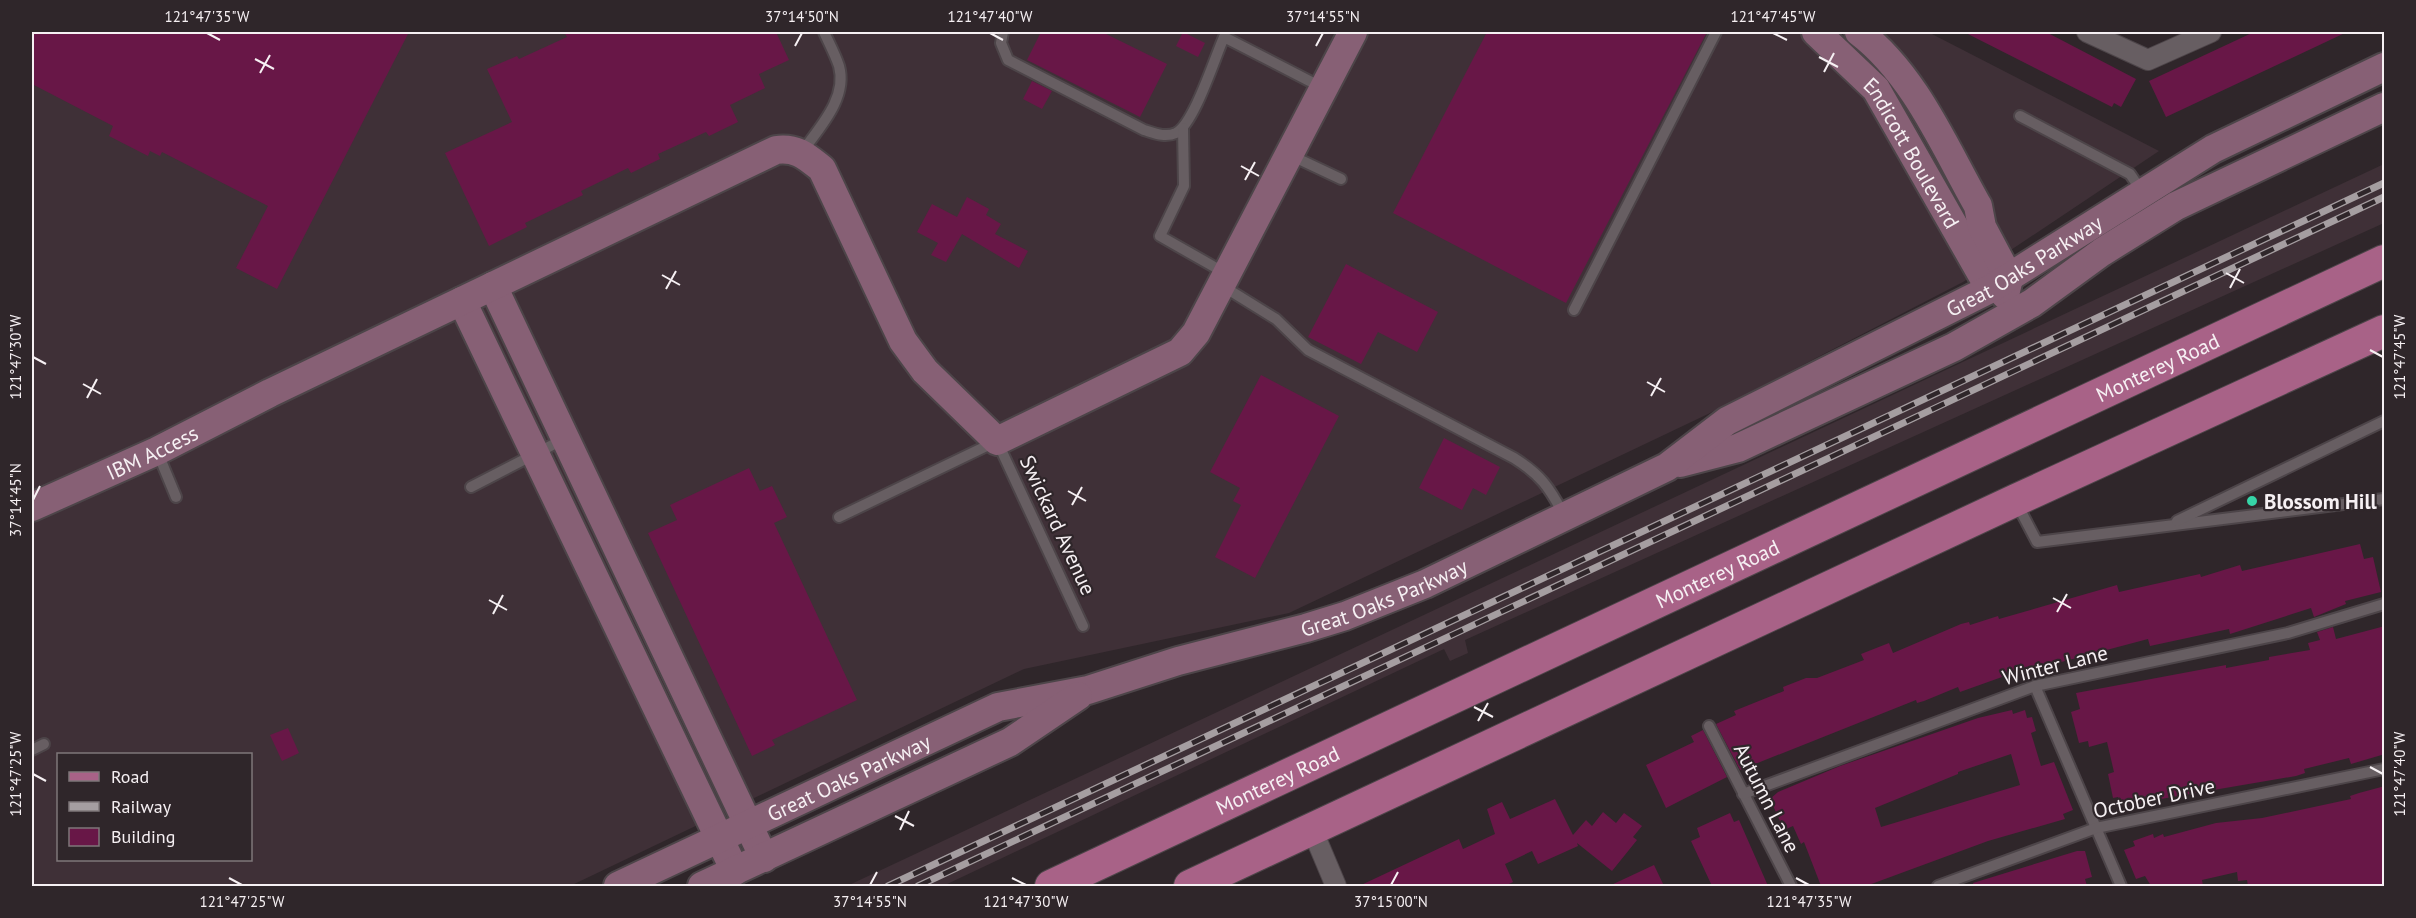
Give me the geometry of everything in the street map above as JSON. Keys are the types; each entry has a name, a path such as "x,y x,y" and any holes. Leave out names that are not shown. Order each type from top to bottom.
{"main road":[{"name":"Monterey Road","path":"1051,886 2385,261"},
{"path":"1190,886 2016,500 2385,331"}],"street":[{"path":"801,153 822,170 903,341 924,371 997,441 1180,352 1196,333 1353,32"},
{"name":"Endicott Boulevard","path":"1816,32 1876,89 1930,183 1999,284"},
{"name":"Endicott Boulevard","path":"1858,32 1889,58 1909,84 1978,206 1999,284"},
{"path":"2089,32 2148,60 2211,32"},
{"name":"Great Oaks Parkway","path":"618,886 998,707 1088,690 1178,661 1345,616 1425,584 1667,467 1727,421 1999,284 2213,149 2385,67"},
{"name":"Great Oaks Parkway","path":"1667,467 1738,448 1954,347 2032,303 2102,252 2176,206 2385,107"},
{"name":"IBM Access","path":"32,507 157,451 270,393 776,150 787,148 801,153"},
{"path":"1930,183 1956,168"},
{"path":"1954,347 1971,321 2000,303 2006,293 1999,284"},
{"path":"493,286 567,437 764,858"},
{"path":"462,301 735,872"},
{"name":"Great Oaks Parkway","path":"702,886 1010,742 1088,690"},
{"path":"1312,829 1336,886"}],"lane":[{"path":"801,153 838,95 841,78 839,65 824,32"},
{"path":"1003,32 1001,43 1008,60 1144,130 1165,135 1183,128"},
{"path":"1574,310 1716,32"},
{"path":"1323,88 1224,37 1210,75 1183,128 1184,186 1160,236 1224,279 1276,319 1308,350 1514,458 1537,473 1549,487 1565,518"},
{"path":"2020,116 2130,174 2143,193"},
{"path":"1289,154 1341,179"},
{"path":"2167,525 2385,421"},
{"path":"471,487 567,437"},
{"path":"839,517 997,441"},
{"name":"Swickard Avenue","path":"997,441 1083,626"},
{"path":"157,451 176,498"},
{"path":"2016,500 2037,542 2385,499"},
{"name":"Winter Lane","path":"1743,794 2035,686 2288,633 2385,604"},
{"path":"2035,686 2121,886"},
{"name":"Autumn Lane","path":"1709,726 1791,886"},
{"path":"32,750 44,744"},
{"name":"October Drive","path":"1938,886 2096,828 2385,769"}],"shaded area":[{"path":"32,32 1928,32 2159,151 1963,282 1708,414 1289,613 1024,669 570,886 32,886"},
{"path":"2384,164 2384,223 1465,640 1468,653 1450,661 1444,649 943,886 847,886"}],"building":[{"path":"32,32 409,32 277,289 236,268 268,206 162,152 160,156 150,151 148,156 109,136 113,126 32,84"},
{"path":"564,32 776,32 789,60 759,74 765,88 730,105 738,122 709,136 706,132 658,154 660,159 631,173 628,168 581,191 583,195 525,223 527,227 489,246 445,153 512,122 487,69 517,56 519,59 567,37"},
{"path":"1041,32 1102,32 1167,64 1140,117 1027,60"},
{"path":"1183,32 1205,43 1198,57 1176,46"},
{"path":"1487,32 1707,32 1566,303 1393,213"},
{"path":"1964,32 2046,32 2136,79 2121,107 2114,103 2112,107"},
{"path":"2254,32 2347,32 2166,117 2149,81"},
{"path":"1032,81 1052,91 1042,109 1023,99"},
{"path":"967,197 989,209 986,215 1001,224 995,234 1028,251 1019,268 962,234 946,262 931,255 938,243 917,232 932,204 957,217"},
{"path":"1346,264 1438,312 1417,352 1378,332 1361,364 1308,337"},
{"path":"1261,375 1339,416 1255,578 1215,557 1241,505 1233,501 1240,488 1210,472"},
{"path":"1444,438 1500,467 1486,495 1473,488 1462,510 1419,488"},
{"path":"749,468 760,491 772,486 787,517 774,523 857,700 772,740 775,745 752,756 648,533 677,520 670,505"},
{"path":"2360,544 2364,559 2373,557 2381,592 2345,601 2346,604 2314,617 2311,608 2230,634 2229,629 2150,646 2148,639 2031,670 2030,667 1960,692 1958,687 1924,701 1917,703 1916,700 1740,770 1716,724 1736,715 1734,711 1784,691 1783,687 1806,678 1817,678 1864,660 1861,654 1889,643 1893,653 1961,624 1969,622 1970,625 1998,616 1999,619 2117,585 2119,592 2200,574 2201,577 2240,565 2242,571"},
{"path":"2385,626 2385,754 2351,764 2349,758 2304,769 2305,773 2296,776 2120,806 2118,797 2113,798 2108,774 2114,772 2107,742 2089,747 2088,741 2079,743 2071,712 2080,709 2076,693 2226,665 2226,668 2310,650 2308,643 2320,640 2317,632 2333,627 2336,639"},
{"path":"2012,710 2013,714 2025,710 2027,718 2032,717 2036,731 2031,733 2041,766 2054,762 2073,810 2063,814 2065,819 1988,841 1866,886 1821,886 1804,842 1801,844 1793,826 1784,830 1770,799 1778,792 1840,766 1978,718","holes":["2011,754 2020,785 1881,827 1875,808 1958,774 1958,772"]},
{"path":"288,728 299,753 282,761 270,735"},
{"path":"1703,730 1727,777 1666,808 1646,765 1694,742 1691,736"},
{"path":"2385,786 2385,886 2248,886 2247,880 2238,881 2237,872 2202,880 2203,886 2151,886 2145,876 2136,879 2124,850 2135,846 2133,841 2153,834 2154,838 2163,834 2164,837 2216,823 2262,818 2351,799 2350,796"},
{"path":"1555,799 1573,835 1586,820 1592,826 1603,812 1616,823 1624,813 1642,826 1633,837 1637,840 1612,871 1577,843 1578,846 1538,864 1532,851 1505,864 1513,882 1505,886 1359,886 1459,839 1463,849 1495,834 1487,809 1502,802 1510,819"},
{"path":"1730,813 1734,822 1739,820 1768,886 1712,886 1691,841 1700,837 1697,828"},
{"path":"2077,851 2085,851 2092,877 2085,879 2087,886 1974,886 1973,883"},
{"path":"1654,865 1664,886 1609,886"}],"railway":[{"path":"888,886 2384,183"},
{"path":"918,886 2384,197"}],"place":[{"name":"Blossom Hill","path":"2252,501"}]}
